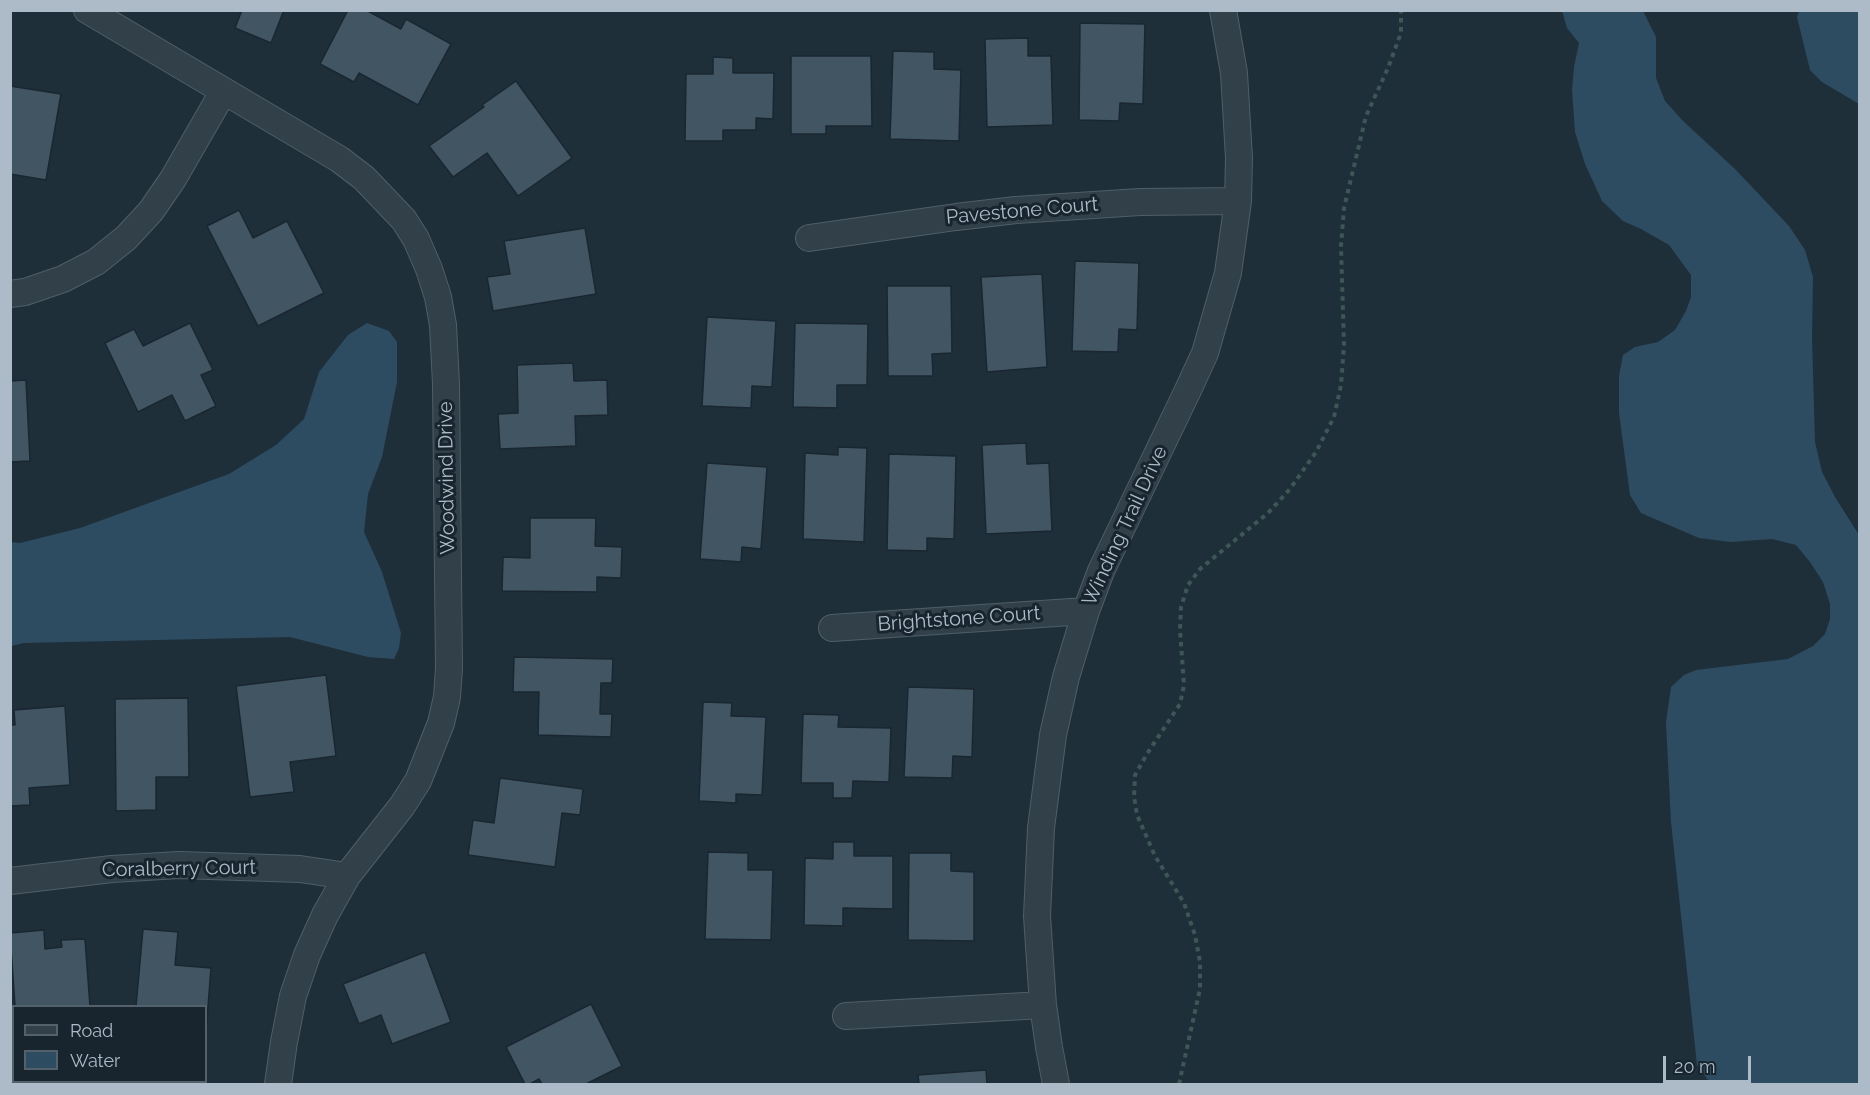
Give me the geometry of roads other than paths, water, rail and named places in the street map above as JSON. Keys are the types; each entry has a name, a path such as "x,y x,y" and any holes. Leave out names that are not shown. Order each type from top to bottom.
{"street":[{"name":"Woodwind Drive","path":"87,10 339,159 364,178 404,220 416,239 438,297 443,325 449,668 447,697 441,723 418,781 402,806 347,876 320,925 293,996 278,1084"},
{"name":"Winding Trail Drive","path":"1056,1084 1048,1047 1043,1005 1037,916 1041,828 1053,735 1066,677 1101,571 1204,353 1228,273 1238,201 1237,111 1234,73 1223,10"},
{"path":"10,294 25,292 63,279 96,262 126,238 151,211 223,92"},
{"name":"Pavestone Court","path":"809,238 956,217 1046,208 1140,202 1238,201"},
{"name":"Brightstone Court","path":"832,628 1086,611"},
{"name":"Coralberry Court","path":"10,881 112,869 178,865 300,869 347,876"},
{"path":"846,1016 1043,1005"}],"water":[{"path":"1562,11 1643,11 1656,37 1656,78 1665,101 1683,121 1735,169 1789,226 1805,250 1813,277 1815,442 1822,472 1859,535 1859,1084 1711,1084 1697,1065 1671,822 1666,722 1671,687 1684,675 1696,670 1788,659 1813,646 1825,634 1830,619 1830,604 1823,582 1796,545 1772,539 1731,542 1699,538 1641,513 1630,495 1619,413 1619,376 1623,355 1635,347 1658,342 1675,330 1691,297 1691,275 1669,245 1623,221 1602,201 1585,164 1575,132 1572,90 1579,43 1567,28"},
{"path":"1799,11 1859,11 1859,104 1822,82 1810,70 1797,17"},
{"path":"367,323 389,331 397,342 397,382 382,457 368,494 364,532 382,572 401,633 399,648 394,659 368,657 290,637 24,643 11,646 11,542 20,543 80,528 229,474 276,445 304,419 319,372 348,335"}]}
